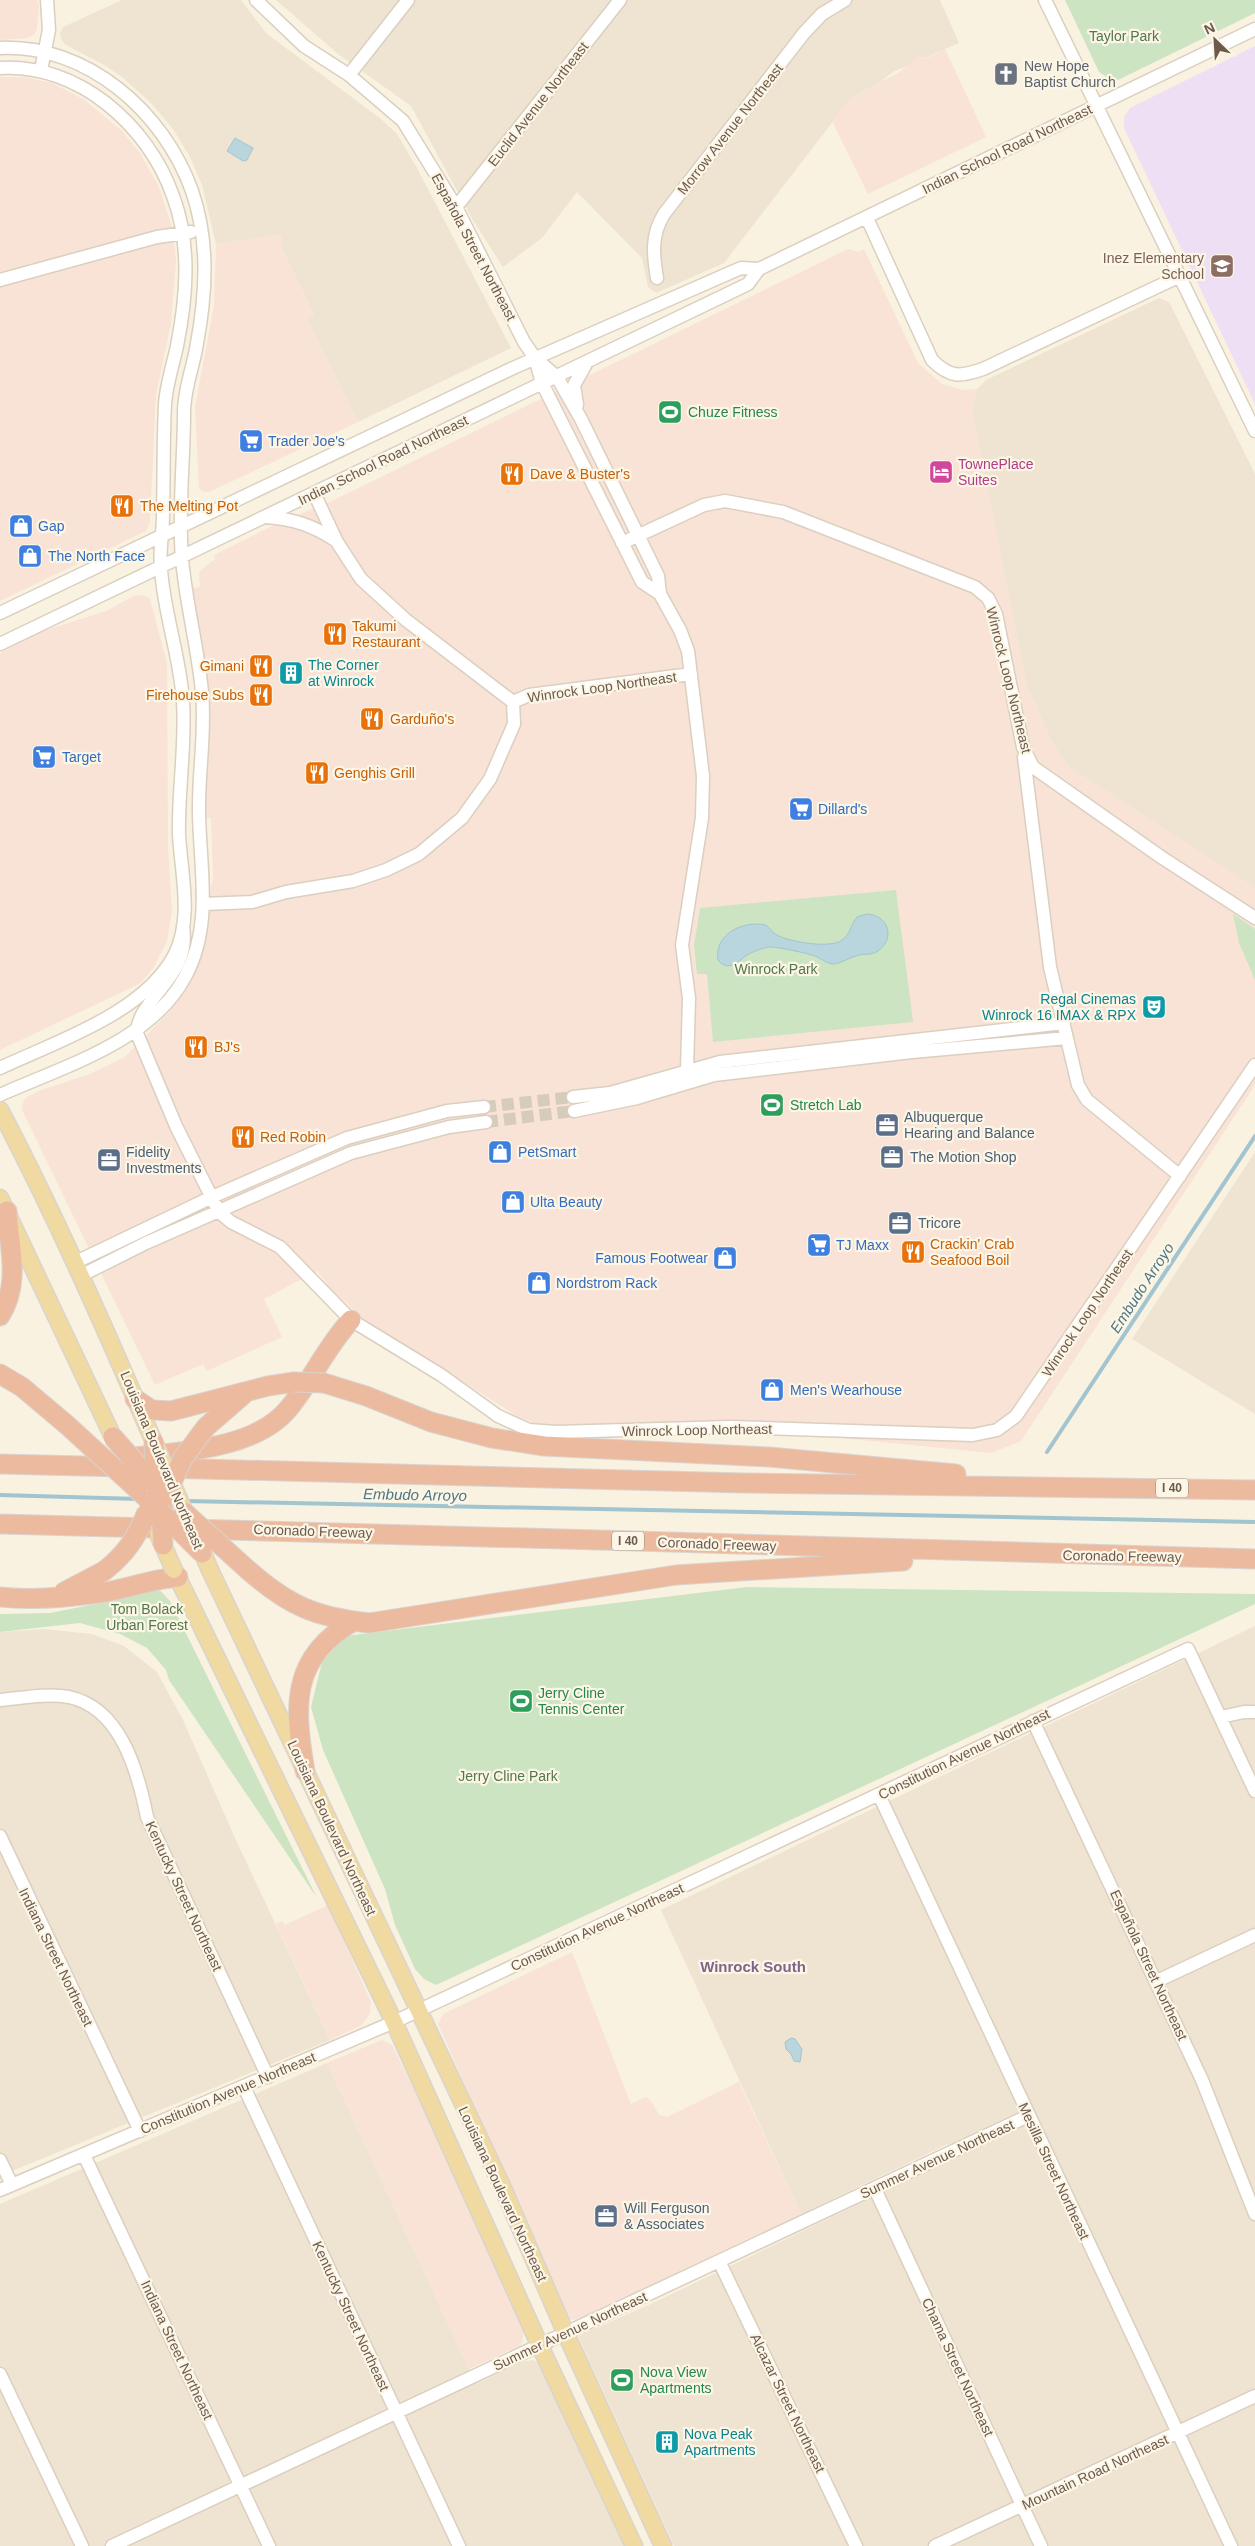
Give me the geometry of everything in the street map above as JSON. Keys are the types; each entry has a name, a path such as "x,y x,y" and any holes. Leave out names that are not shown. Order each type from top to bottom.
{"highway":[{"path":"0,1316 8,1302 13,1272 3,1204"},
{"path":"74,1465 204,1447 257,1434 289,1408 336,1336 351,1320"},
{"path":"0,1374 22,1387 155,1497 184,1512 272,1590 301,1608 319,1615 354,1621 389,1621 676,1575 1004,1553"},
{"path":"135,1399 152,1410 163,1412 294,1382 324,1383 366,1396 431,1422 492,1438 544,1446 769,1456 1089,1486"},
{"path":"56,1596 104,1571 122,1556 132,1544 155,1497 192,1444 206,1427 245,1393"},
{"path":"110,1432 155,1497 206,1562"},
{"path":"150,1434 155,1497 163,1545"},
{"name":"I 40","path":"0,1464 743,1483 1089,1486 1255,1490"},
{"name":"Coronado Freeway","path":"0,1524 214,1528 1255,1559"},
{"path":"0,1597 42,1598 106,1592 176,1573"},
{"path":"306,1771 297,1726 304,1676 309,1664 322,1644 340,1629 354,1621"}],"main road":[{"name":"Louisiana Boulevard Northeast","path":"0,1110 79,1268 150,1434"},
{"path":"3,1204 110,1432"},
{"name":"Louisiana Boulevard Northeast","path":"184,1512 417,2011 502,2186 566,2334 663,2546"},
{"name":"Louisiana Boulevard Northeast","path":"163,1545 394,2022 540,2346 634,2546"}],"street":[{"path":"41,70 49,30 47,0"},
{"name":"Española Street Northeast","path":"256,0 304,46 349,75 403,121 456,207 524,342 535,358"},
{"path":"349,75 408,0"},
{"name":"Euclid Avenue Northeast","path":"456,207 620,0"},
{"name":"Morrow Avenue Northeast","path":"657,278 653,255 654,238 664,214 804,33 822,14 845,0"},
{"path":"1045,0 1255,431"},
{"name":"Indian School Road Northeast","path":"0,644 748,284 760,269 1255,29"},
{"path":"0,48 45,51 62,56 98,75 131,100 153,123 172,149 186,176 202,231 206,260 203,305 184,406 182,526 182,558 202,692 204,720 199,814 204,904 197,949 186,976 169,1001 136,1031 110,1045 0,1095"},
{"path":"0,68 41,70 56,74 88,91 118,114 138,135 165,177 178,212 183,232 186,260 183,303 165,405 160,568 182,683 184,721 180,836 185,902 183,926 176,951 170,963 150,987 138,997 99,1022 0,1068"},
{"path":"867,218 932,360 942,370 954,374 965,376 984,369 1178,276"},
{"path":"0,280 157,237 183,232 202,231"},
{"name":"Indian School Road Northeast","path":"0,613 535,358 741,268 760,269"},
{"path":"535,358 557,376 581,419 658,576 660,594 684,639 691,674 703,789 702,818 682,945 689,998 687,1070"},
{"path":"535,358 542,384 642,582 660,594"},
{"path":"581,419 574,385 580,370 588,362"},
{"name":"Winrock Loop Northeast","path":"204,904 252,902 286,892 353,881 386,870 419,854 462,818 490,779 514,724 513,702 406,620 361,579 337,542 314,494"},
{"name":"Winrock Loop Northeast","path":"622,543 711,502 733,501 783,512 975,587 988,598 996,614 1023,747 1029,761 1039,773 1255,918"},
{"name":"Winrock Loop Northeast","path":"265,517 290,519 310,525 337,542"},
{"name":"Winrock Loop Northeast","path":"513,702 529,695 691,674"},
{"path":"1023,747 1047,946 1078,1085 1087,1100 1180,1176"},
{"path":"181,785 200,785"},
{"path":"136,1031 142,1013 177,968 185,940 183,926"},
{"path":"573,1097 610,1093 720,1062 1064,1023"},
{"name":"Winrock Loop Northeast","path":"136,1031 176,1126 219,1212 231,1222 280,1247 351,1320 441,1375 498,1416 529,1430 556,1432 730,1427 973,1435 997,1430 1016,1416 1255,1065"},
{"path":"574,1111 637,1098 714,1075 912,1052 1067,1038"},
{"path":"637,1098 638,1085"},
{"path":"79,1268 212,1197 347,1138 447,1111 484,1106"},
{"path":"79,1268 146,1243 351,1153 449,1127 486,1122"},
{"name":"Constitution Avenue Northeast","path":"6,2188 394,2022 1188,1649 1220,1717"},
{"name":"Kentucky Street Northeast","path":"0,1700 50,1696 68,1697 95,1708 106,1716 115,1729 141,1785 147,1817 268,2077"},
{"path":"1255,1712 1220,1717 1255,1791"},
{"name":"Española Street Northeast","path":"1033,1721 1202,2080 1255,2214"},
{"name":"Mesilla Street Northeast","path":"879,1795 1231,2546"},
{"name":"Indiana Street Northeast","path":"0,1836 140,2131"},
{"path":"1157,1981 1255,1935"},
{"name":"Kentucky Street Northeast","path":"244,2087 459,2546"},
{"name":"Summer Avenue Northeast","path":"112,2546 1028,2116"},
{"name":"Indiana Street Northeast","path":"84,2155 269,2546"},
{"path":"0,2160 6,2188"},
{"name":"Chama Street Northeast","path":"875,2189 1041,2546"},
{"name":"Alcazar Street Northeast","path":"719,2261 856,2546"},
{"path":"0,2374 82,2546"},
{"name":"Mountain Road Northeast","path":"935,2546 1255,2396"}],"shaded area":[{"path":"0,0 37,0 39,5 37,29 34,35 27,38 0,40"},
{"path":"122,0 241,0 266,33 381,119 397,134 417,168 511,348 358,422 307,319 314,315 282,249 281,235 216,244 202,185 190,157 173,129 151,103 122,77 66,45 61,39 60,33 63,27"},
{"path":"276,0 940,0 959,43 893,72 879,83 851,98 724,263 656,293 648,287 642,258 577,192 542,238 503,267 474,222 411,106 338,54"},
{"name":"Inez Elementary School","path":"1255,46 1255,404 1124,128 1124,117 1130,108"},
{"path":"945,49 986,137 868,194 832,121 851,98 898,73 922,54 925,59"},
{"path":"0,77 24,77 52,83 83,99 122,131 140,153 159,187 173,230 176,261 171,323 156,395 150,521 146,531 0,601"},
{"path":"281,234 282,249 314,315 307,319 358,422 209,492 203,492 199,488 195,407 214,306 216,244"},
{"path":"848,249 858,252 864,249 918,363 942,384 963,390 977,389 972,412 1026,683 1052,743 1069,767 1255,888 1255,1085 1021,1441 991,1453 731,1427 541,1426 517,1416 365,1320 332,1290 317,1271 264,1299 282,1337 207,1371 203,1364 155,1385 22,1110 23,1102 27,1097 41,1090 90,1074 125,1057 169,1012 188,985 196,967 213,877 211,818 205,817 210,713 193,588 200,587 199,574 201,570 215,559 214,555 276,524 334,500"},
{"path":"1159,298 1169,302 1255,474 1255,888 1069,767 1052,743 1026,683 972,412 977,389 986,380"},
{"path":"142,595 149,598 151,603 167,663 168,845 172,911 167,941 154,967 141,983 0,1050 0,653 40,632 106,611 134,596"},
{"path":"1255,1152 1255,1414 1132,1339"},
{"path":"1255,1626 1255,2546 674,2546 578,2336 653,2303 955,2158 948,2144 801,2214 661,1910"},
{"path":"44,1629 92,1634 124,1646 157,1672 183,1720 235,1838 330,2040 0,2176 0,1632"},
{"path":"328,1905 371,2002 370,2013 362,2025 330,2040 276,1924 282,1921 285,1925"},
{"path":"572,1952 631,2104 646,2097 652,2102 659,2115 667,2117 739,2082 801,2214 579,2319 569,2320 438,2024 443,2014"},
{"path":"382,2040 392,2045 454,2170 524,2333 521,2345 469,2369 327,2063"},
{"path":"327,2063 476,2384 525,2361 534,2360 539,2365 624,2546 0,2546 0,2204"}],"green space":[{"name":"Taylor Park","path":"1065,0 1255,0 1255,13 1118,80 1108,78 1099,72"},
{"name":"Winrock Park","path":"896,890 913,1022 713,1042 707,974 697,974 694,945 700,908"},
{"path":"1233,914 1255,929 1255,980 1239,943"},
{"name":"Tom Bolack Urban Forest","path":"156,1586 170,1601 317,1898 169,1680 166,1670 147,1648 120,1634 80,1623 0,1632 0,1614 50,1613 95,1604"},
{"name":"Jerry Cline Park","path":"747,1587 1255,1594 1255,1604 436,1985 424,1979 415,1969 395,1925 385,1889 323,1750 311,1707 322,1662 344,1637 353,1635"}],"water":[{"path":"235,138 253,148 247,160 243,161 227,151"},
{"path":"867,914 880,918 887,928 888,934 884,946 873,953 859,955 834,964 808,954 769,947 749,954 733,965 726,966 718,960 718,951 725,936 740,927 757,924 766,925 775,934 783,938 810,944 829,944 842,940 857,917"},
{"path":"791,2038 795,2039 802,2049 800,2062 794,2061 786,2049 785,2042"}],"waterway":[{"name":"Embudo Arroyo","path":"1047,1452 1255,1136"},
{"name":"Embudo Arroyo","path":"0,1495 138,1499"},
{"name":"Embudo Arroyo","path":"185,1501 1255,1522"}],"tunnel":[{"path":"484,1107 573,1097"},
{"path":"486,1122 574,1111"}],"place":[{"name":"New Hope Baptist Church","path":"1006,74"},
{"name":"Inez Elementary School","path":"1222,266"},
{"name":"Chuze Fitness","path":"670,412"},
{"name":"Trader Joe's","path":"251,441"},
{"name":"TownePlace Suites","path":"941,472"},
{"name":"Dave & Buster's","path":"512,474"},
{"name":"The Melting Pot","path":"122,506"},
{"name":"Gap","path":"21,526"},
{"name":"The North Face","path":"30,556"},
{"name":"Takumi Restaurant","path":"335,634"},
{"name":"Gimani","path":"261,666"},
{"name":"The Corner at Winrock","path":"291,673"},
{"name":"Firehouse Subs","path":"261,695"},
{"name":"Garduño's","path":"372,719"},
{"name":"Target","path":"44,757"},
{"name":"Genghis Grill","path":"317,773"},
{"name":"Dillard's","path":"801,809"},
{"name":"Regal Cinemas Winrock 16 IMAX & RPX","path":"1154,1007"},
{"name":"BJ's","path":"196,1047"},
{"name":"Stretch Lab","path":"772,1105"},
{"name":"Albuquerque Hearing and Balance","path":"887,1125"},
{"name":"Red Robin","path":"243,1137"},
{"name":"PetSmart","path":"500,1152"},
{"name":"The Motion Shop","path":"892,1157"},
{"name":"Fidelity Investments","path":"109,1160"},
{"name":"Ulta Beauty","path":"513,1202"},
{"name":"Tricore","path":"900,1223"},
{"name":"TJ Maxx","path":"819,1245"},
{"name":"Crackin' Crab Seafood Boil","path":"913,1252"},
{"name":"Famous Footwear","path":"725,1258"},
{"name":"Nordstrom Rack","path":"539,1283"},
{"name":"Men's Wearhouse","path":"772,1390"},
{"name":"Jerry Cline Tennis Center","path":"521,1701"},
{"name":"Will Ferguson & Associates","path":"606,2216"},
{"name":"Nova View Apartments","path":"622,2380"},
{"name":"Nova Peak Apartments","path":"667,2442"}],"district":[{"name":"Winrock South","path":"753,1967"}]}
